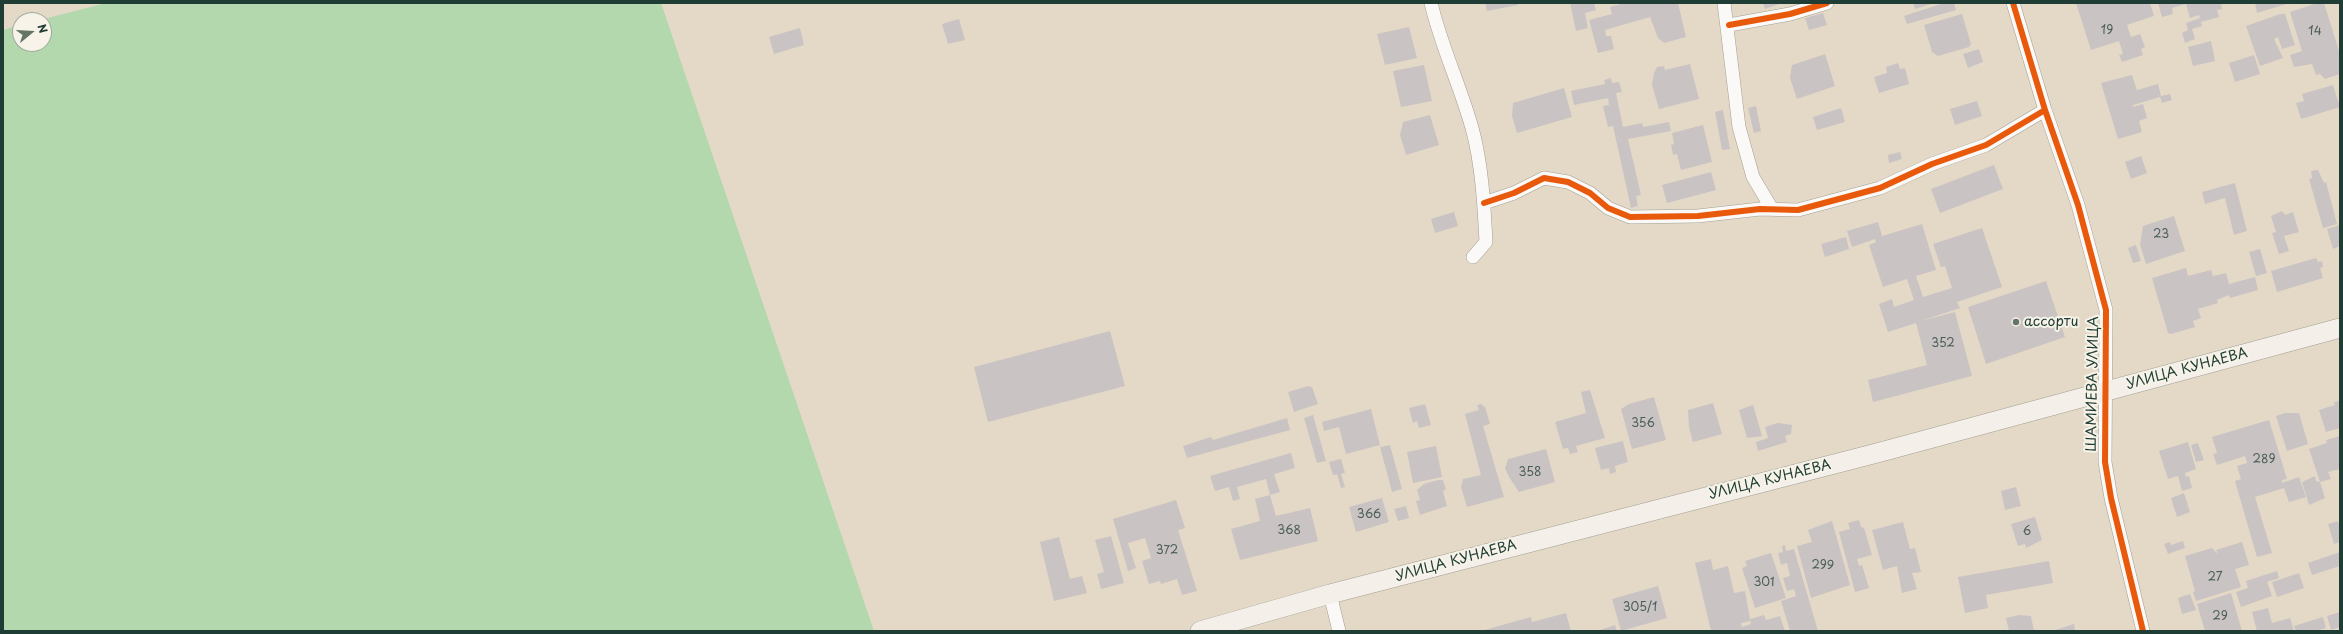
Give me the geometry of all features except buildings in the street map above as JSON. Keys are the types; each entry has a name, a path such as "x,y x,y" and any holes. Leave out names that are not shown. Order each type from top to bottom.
{"main road":[{"name":"УЛИЦА КУНАЕВА","path":"1200,631 1330,594 1877,453 2340,328"}],"street":[{"path":"1431,3 1436,27 1472,128 1484,203 1486,242 1472,257"},
{"path":"1724,3 1728,26 1739,127 1753,177 1772,210"},
{"path":"1728,26 1790,14 1826,3"},
{"name":"ШАМИЕВА УЛИЦА","path":"2013,3 2045,110 2078,205 2106,310 2105,462 2111,498 2143,631"},
{"path":"1484,203 1514,193 1544,178 1568,182 1590,193 1608,208 1630,217 1698,216 1772,210 1798,210 1880,188 1932,164 1986,145 2045,110"},
{"path":"1330,594 1339,631"}],"green space":[{"path":"106,3 661,3 874,631 3,631 3,30 12,27 12,52 52,52 52,17"}],"cycle path":[{"path":"1729,25 1790,14 1827,3"},
{"path":"2013,3 2045,110 2078,205 2106,310 2105,462 2111,498 2143,631"},
{"path":"1484,203 1514,193 1544,178 1568,182 1590,193 1608,208 1630,217 1698,216 1760,209 1798,210 1880,188 1932,164 1986,145 2045,110"}],"place":[{"name":"ассорти","path":"2016,322"}]}
